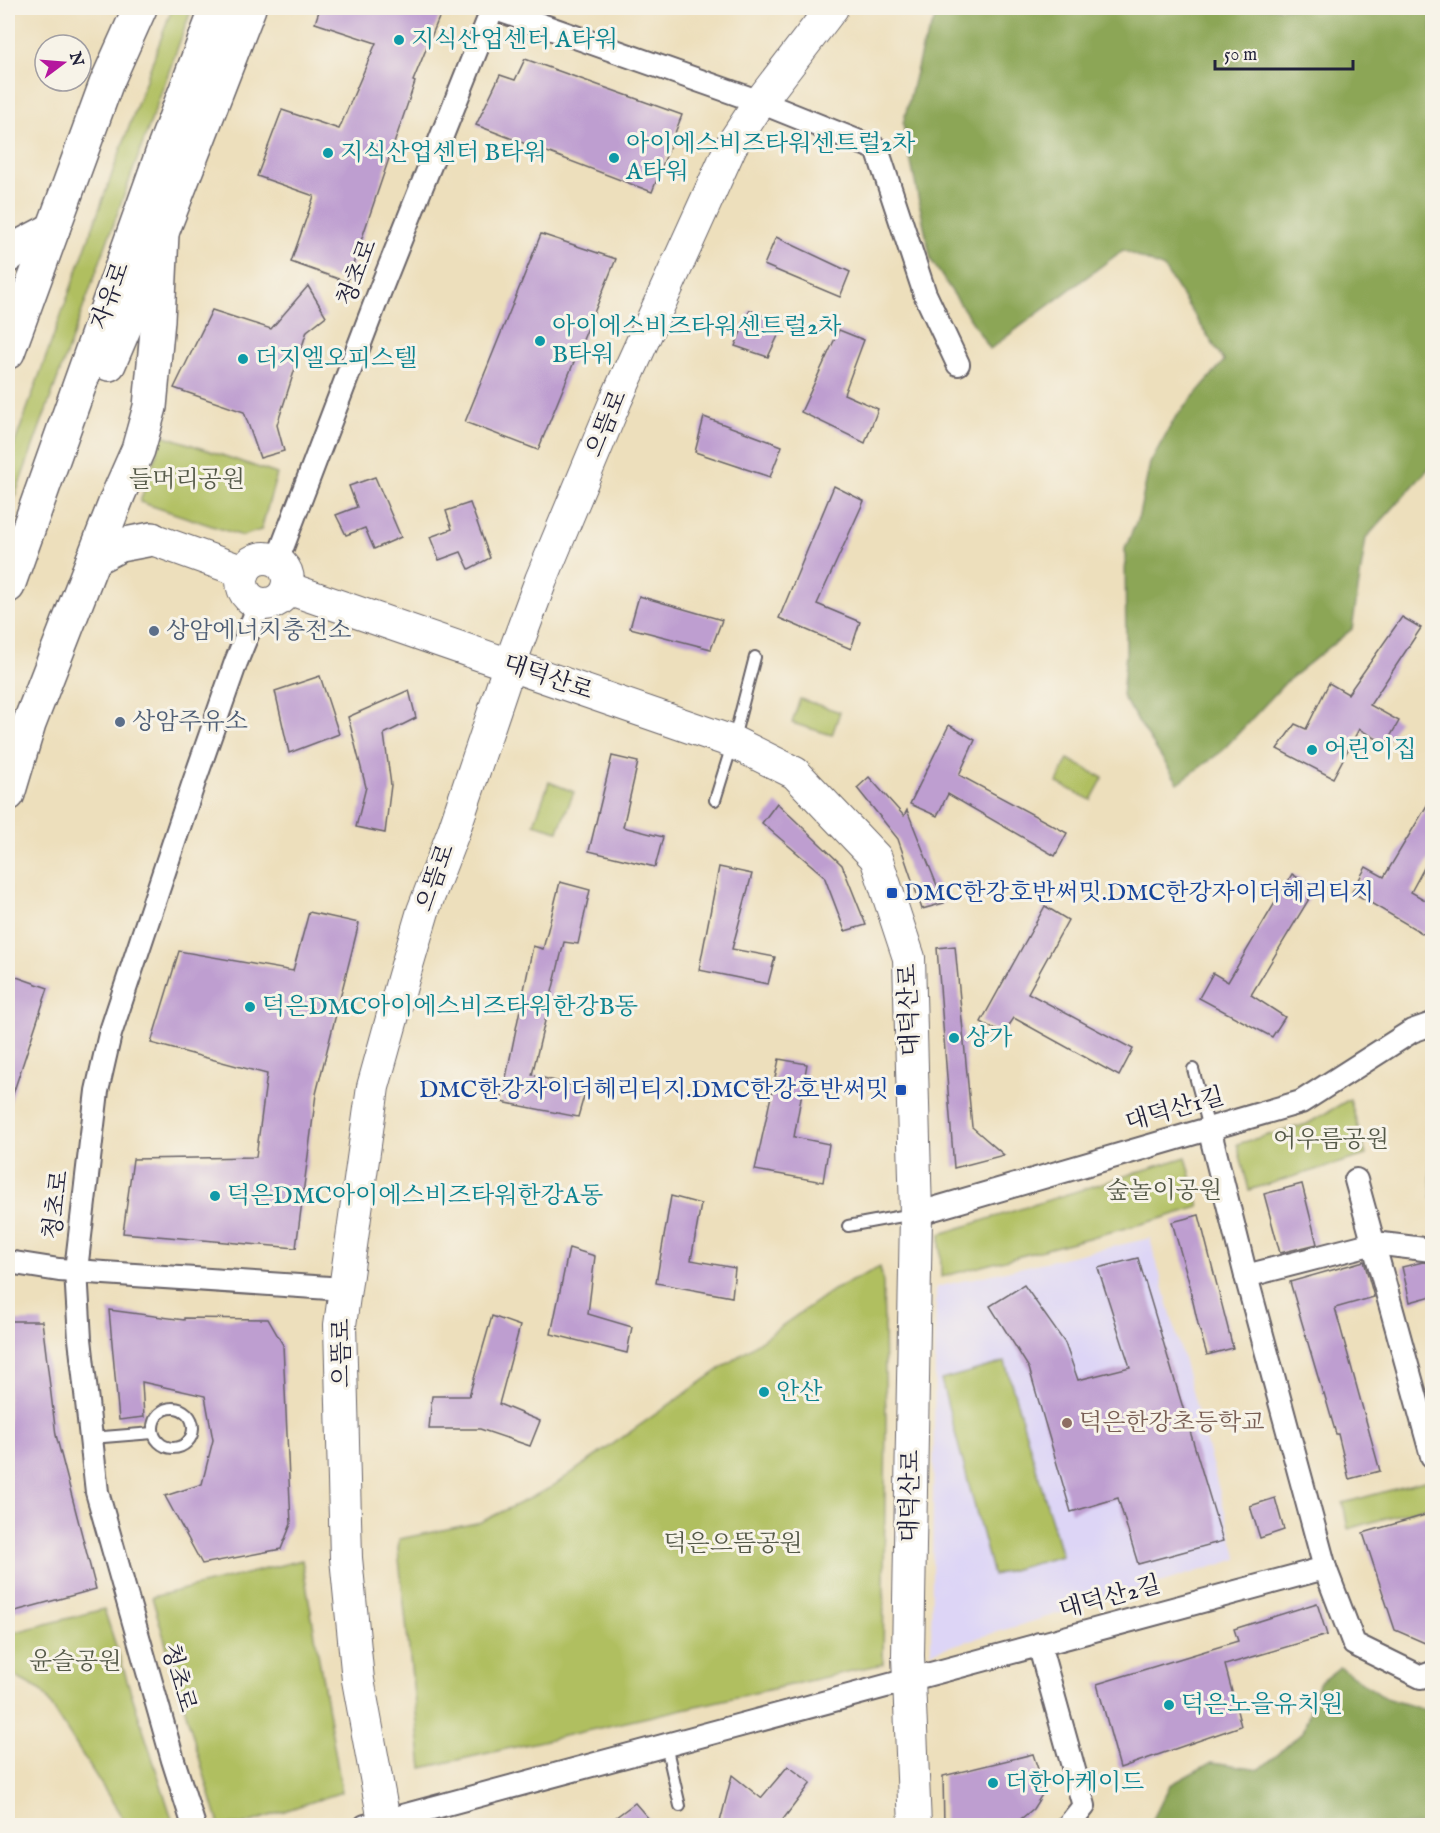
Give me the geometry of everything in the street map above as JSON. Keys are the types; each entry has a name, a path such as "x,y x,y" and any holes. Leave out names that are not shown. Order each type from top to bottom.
{"highway":[{"path":"8,352 106,84 129,8"},
{"path":"106,84 140,8"},
{"name":"자유로","path":"8,586 165,145 217,8"},
{"path":"73,403 109,364 249,8"},
{"path":"8,256 53,229"},
{"path":"8,794 18,732 138,450 150,407 158,320 162,233"},
{"path":"119,493 132,520 152,539"},
{"path":"93,559 120,545 152,539"}],"street":[{"name":"청초로","path":"282,574 381,288 493,8 760,102 877,149 925,294 958,364"},
{"name":"으뜸로","path":"378,1824 358,1680 346,1558 340,1325 373,1088 423,911 453,833 510,664 541,580 621,389 731,146 760,102 832,8"},
{"path":"152,539 244,572"},
{"path":"262,558 282,574 279,599 267,604 260,603 247,595 243,588 244,572 254,560 262,558"},
{"name":"대덕산로","path":"282,574 510,664 733,742 795,773 876,858 909,958 916,1214 908,1680 915,1826"},
{"name":"청초로","path":"194,1826 97,1492 80,1339 76,1270 97,1091 110,1034 194,782 236,662 260,603"},
{"name":"대덕산1길","path":"916,1214 1301,1102 1412,1030 1432,1024"},
{"path":"1209,1128 1246,1276 1325,1568 1354,1644 1420,1677 1432,1673"},
{"path":"1356,1180 1432,1456"},
{"path":"1246,1276 1374,1243 1432,1250"},
{"path":"8,1262 76,1270 344,1289"},
{"name":"대덕산2길","path":"378,1824 666,1744 1325,1568"},
{"path":"1039,1644 1084,1806 1068,1826"}],"lane":[{"path":"715,800 733,742 754,657"},
{"path":"1193,1069 1209,1128"},
{"path":"848,1226 916,1214"},
{"path":"91,1438 153,1433"},
{"path":"666,1744 680,1806"}],"shaded area":[{"name":"덕은한강초등학교","path":"1150,1238 1238,1559 931,1652 936,1287"}],"green space":[{"path":"172,8 192,8 8,515 8,462"},
{"path":"940,8 1432,8 1432,465 1366,538 1352,629 1286,682 1221,752 1178,783 1122,696 1126,652 1125,549 1139,515 1150,463 1175,418 1224,361 1164,268 1123,250 990,349 931,260 903,124 922,48"},
{"name":"들머리공원","path":"163,435 277,474 261,530 242,536 140,502"},
{"path":"800,699 840,712 832,735 792,723"},
{"path":"1068,759 1103,778 1091,800 1057,783"},
{"path":"549,782 574,792 558,831 534,824"},
{"path":"1432,1089 1432,1199 1427,1093"},
{"name":"어우름공원","path":"1350,1099 1366,1155 1249,1190 1237,1144 1307,1124"},
{"name":"숲놀이공원","path":"1186,1157 1199,1207 941,1277 940,1234"},
{"name":"덕은으뜸공원","path":"880,1267 883,1282 886,1419 883,1664 422,1768 398,1550 399,1539 481,1522 550,1488 833,1290"},
{"path":"1005,1362 1062,1556 993,1575 941,1380"},
{"path":"1428,1480 1432,1505 1348,1529 1343,1503"},
{"path":"302,1560 342,1792 242,1825 219,1825 152,1597"},
{"name":"윤슬공원","path":"104,1609 174,1825 127,1825 42,1691 8,1673 8,1634"},
{"path":"1340,1667 1385,1698 1432,1712 1432,1825 1150,1825 1170,1785 1212,1762 1260,1769 1303,1732 1319,1683"}],"building":[{"name":"지식산업센터 B타워","path":"320,8 443,8 413,81 415,82 347,282 291,262 314,196 257,176 282,110 339,129 376,43 315,23"},
{"name":"아이에스비즈타워센트럴2차 A타워","path":"525,59 682,115 652,192 476,125 500,75 515,80"},
{"name":"아이에스비즈타워센트럴2차 B타워","path":"541,234 616,259 538,450 465,422"},
{"path":"776,237 850,272 840,297 764,265"},
{"name":"더지엘오피스텔","path":"308,286 326,316 307,331 277,425 284,451 260,458 244,412 174,388 212,310 271,329"},
{"path":"750,310 783,325 768,357 735,346"},
{"path":"839,330 864,340 844,394 878,409 865,443 801,412"},
{"path":"704,417 782,446 770,477 695,452"},
{"path":"375,477 401,537 374,549 365,528 346,535 336,515 357,507 349,486"},
{"path":"834,486 864,501 817,604 860,622 851,649 779,618"},
{"path":"470,503 490,558 469,569 461,552 439,560 430,537 452,529 446,511"},
{"path":"639,596 722,620 711,649 630,628"},
{"path":"1402,617 1421,628 1370,705 1399,721 1386,744 1359,729 1333,778 1277,749 1295,724 1306,729 1329,683 1348,694"},
{"path":"320,676 339,734 289,753 275,691"},
{"path":"409,690 416,718 384,734 391,785 385,833 356,827 366,787 348,717"},
{"path":"949,725 975,740 959,775 1067,833 1055,856 948,794 937,816 910,804"},
{"path":"612,756 638,762 623,827 663,837 655,867 589,851"},
{"path":"869,777 904,816 907,810 944,903 922,909 898,839 857,788"},
{"path":"1432,797 1432,853 1411,892 1432,904 1432,939 1352,892 1366,867 1384,877"},
{"path":"777,803 842,865 866,925 845,931 824,876 762,823"},
{"path":"719,867 752,874 732,949 775,957 768,984 699,970"},
{"path":"1292,874 1315,889 1251,995 1285,1017 1272,1037 1199,998 1213,973 1228,982"},
{"path":"560,882 590,890 578,944 564,942 532,1075 586,1089 578,1117 501,1102 533,946 543,949"},
{"path":"1045,906 1068,920 1028,993 1133,1049 1119,1076 1014,1018 1003,1034 981,1022"},
{"path":"309,912 359,923 316,1094 296,1248 123,1233 133,1159 256,1157 267,1074 151,1043 179,951 293,971"},
{"name":"상가","path":"955,946 972,1127 1004,1155 954,1168 937,948"},
{"path":"8,974 48,988 10,1103 8,1103"},
{"path":"779,1059 807,1064 794,1137 829,1144 823,1182 755,1170"},
{"path":"1302,1184 1317,1244 1280,1253 1264,1194"},
{"path":"671,1196 701,1204 691,1260 735,1268 732,1297 656,1283"},
{"path":"1199,1215 1233,1348 1207,1355 1172,1222"},
{"path":"569,1248 595,1256 588,1314 632,1327 627,1353 551,1334"},
{"path":"1138,1258 1223,1541 1138,1564 1118,1498 1071,1512 1029,1368 990,1306 1024,1285 1065,1343 1078,1380 1130,1367 1098,1268"},
{"path":"1364,1261 1374,1297 1335,1308 1380,1471 1349,1479 1338,1434 1336,1434 1323,1394 1290,1282"},
{"path":"1423,1262 1432,1263 1432,1296 1410,1302 1402,1267"},
{"path":"109,1310 184,1320 184,1318 268,1319 283,1345 291,1524 281,1549 202,1564 165,1496 202,1484 213,1440 205,1396 142,1382 144,1417 119,1420"},
{"path":"492,1316 520,1326 499,1404 540,1421 530,1446 480,1429 429,1429 432,1396 469,1396"},
{"path":"8,1321 42,1321 56,1435 96,1589 8,1613"},
{"path":"1275,1498 1284,1530 1260,1538 1250,1506"},
{"path":"1432,1513 1432,1646 1395,1630 1363,1533"},
{"name":"덕은노을유치원","path":"1317,1603 1327,1635 1225,1665 1241,1726 1120,1768 1097,1684 1238,1641 1234,1629"},
{"name":"더한아케이드","path":"1033,1754 1045,1790 1033,1809 1012,1826 944,1826 943,1776"},
{"path":"788,1766 811,1783 778,1826 719,1826 732,1775 761,1798"},
{"path":"635,1803 655,1826 604,1826"}],"place":[{"name":"지식산업센터 A타워","path":"399,40"},
{"name":"지식산업센터 B타워","path":"328,153"},
{"name":"아이에스비즈타워센트럴2차 A타워","path":"614,158"},
{"name":"아이에스비즈타워센트럴2차 B타워","path":"540,341"},
{"name":"더지엘오피스텔","path":"243,359"},
{"name":"상암에너지충전소","path":"154,631"},
{"name":"상암주유소","path":"120,722"},
{"name":"어린이집","path":"1312,750"},
{"name":"DMC한강호반써밋.DMC한강자이더헤리티지","path":"892,893"},
{"name":"덕은DMC아이에스비즈타워한강B동","path":"250,1007"},
{"name":"상가","path":"954,1038"},
{"name":"DMC한강자이더헤리티지.DMC한강호반써밋","path":"901,1090"},
{"name":"덕은DMC아이에스비즈타워한강A동","path":"215,1196"},
{"name":"안산","path":"764,1392"},
{"name":"덕은한강초등학교","path":"1067,1423"},
{"name":"덕은노을유치원","path":"1169,1705"},
{"name":"더한아케이드","path":"993,1783"}]}
